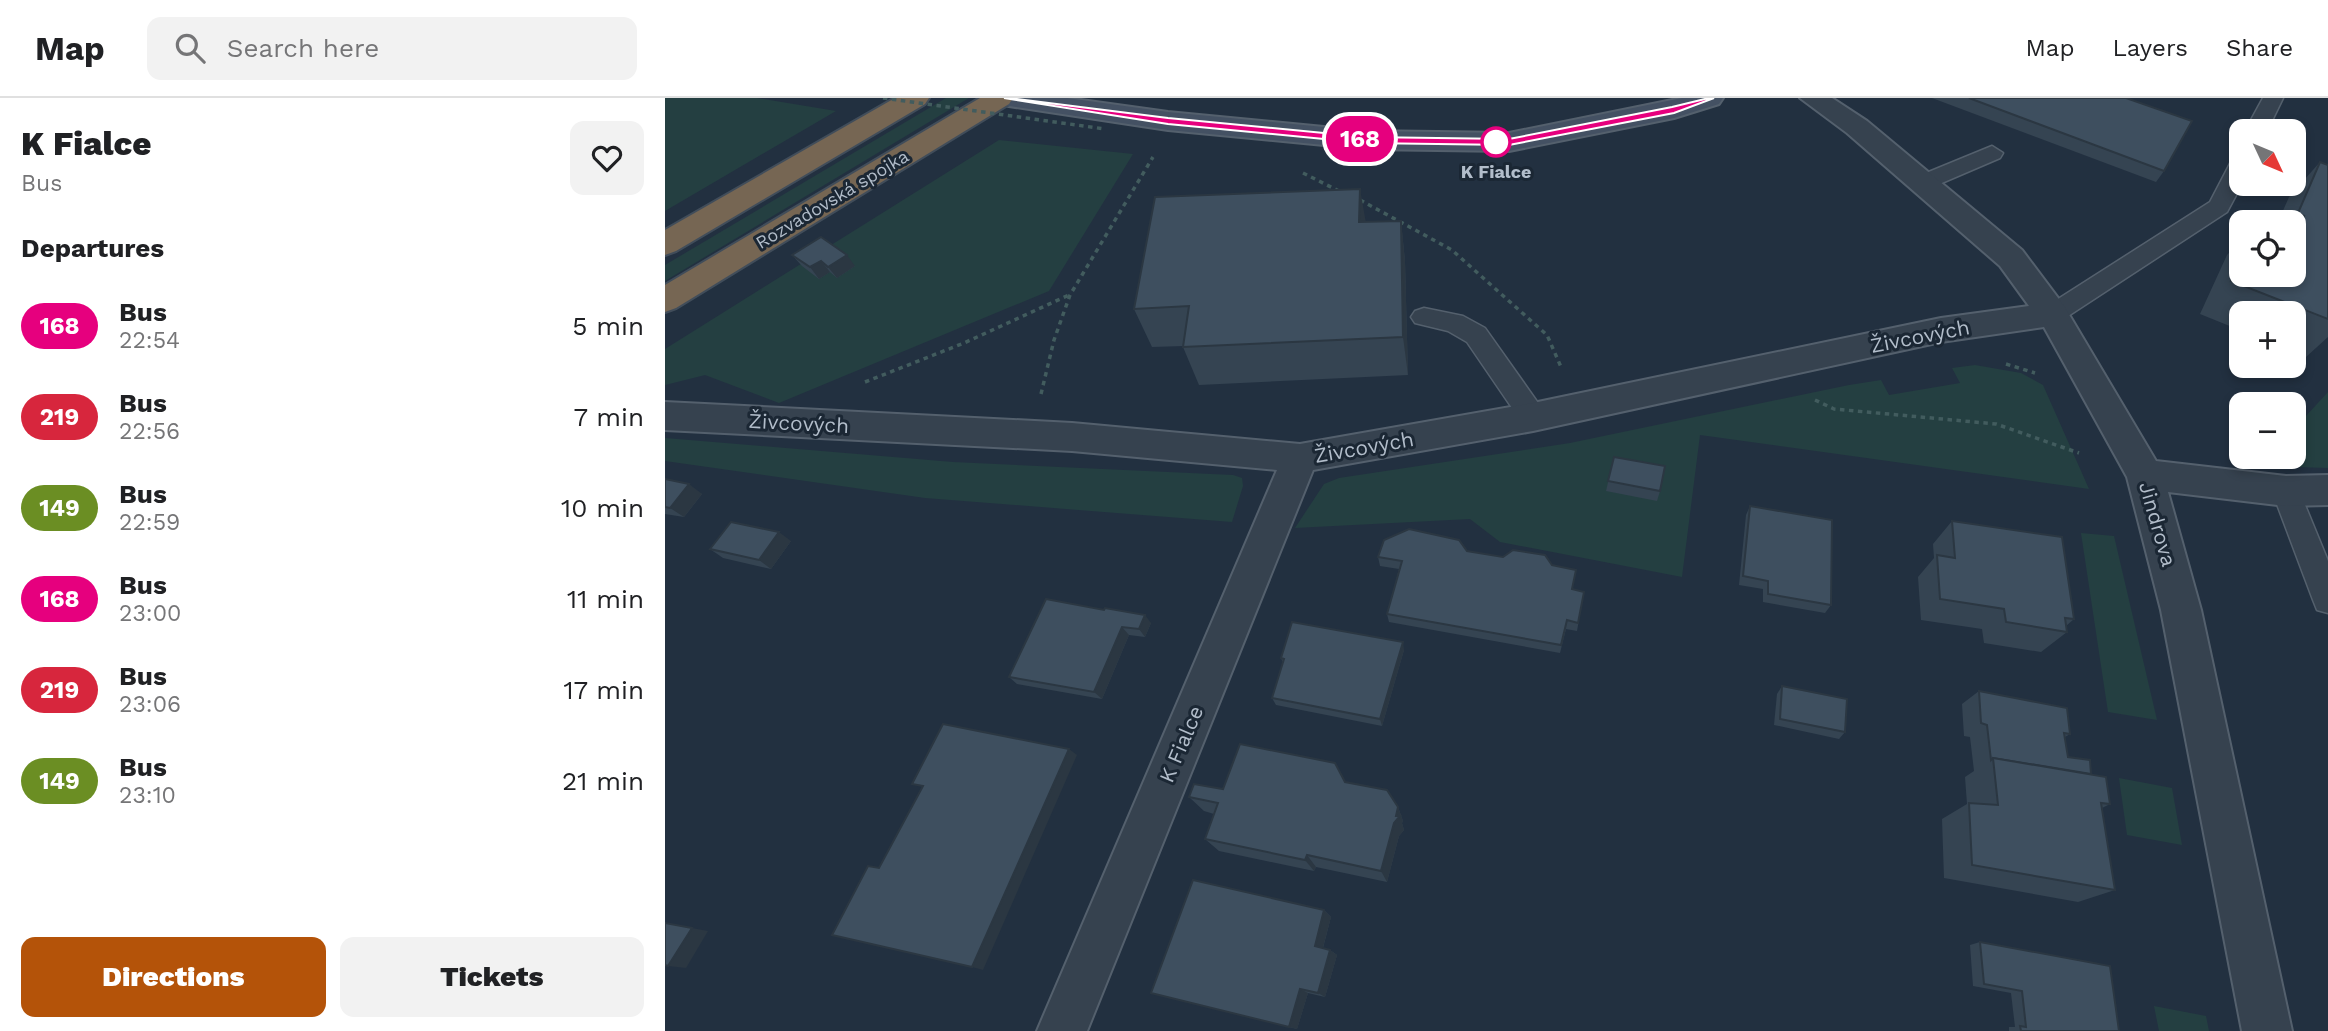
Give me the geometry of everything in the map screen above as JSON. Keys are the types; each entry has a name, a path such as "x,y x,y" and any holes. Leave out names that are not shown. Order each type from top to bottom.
{"highway":[{"path":"665,244 915,98"},
{"name":"Rozvadovská spojka","path":"665,300 999,98"}],"street":[{"path":"1009,98 1116,122 1365,140 1509,142 1674,110 1709,98"},
{"name":"Jindrova","path":"1814,98 1857,127 2011,258 2053,314 2145,475 2181,610 2267,1031"},
{"name":"Živcových","path":"665,416 1072,437 1300,458 1534,417 1941,330 2053,314"},
{"name":"K Fialce","path":"1062,1031 1300,458"},
{"path":"2145,475 2286,491 2328,490"}],"lane":[{"path":"2262,119 2273,98"},
{"path":"1922,183 1992,153"},
{"path":"2053,314 2219,207 2229,187"},
{"path":"1424,317 1454,323 1476,335 1534,417"},
{"path":"2286,491 2328,600"}],"path":[{"path":"883,98 1116,122"},
{"path":"1032,435 1054,340 1070,295 1148,169 1157,146"},
{"path":"1293,168 1340,192"},
{"path":"1352,197 1406,223 1452,250 1547,334 1565,376"},
{"path":"852,387 964,343 1070,295"},
{"path":"1996,362 2019,367 2042,378"},
{"path":"1809,397 1834,409 1996,424 2083,454 2078,441"}],"green space":[{"path":"665,98 757,98 836,111 665,211"},
{"path":"946,98 969,98 665,281 665,265"},
{"path":"999,140 1133,154 1049,291 779,403 705,375 665,385 665,349"},
{"path":"1975,365 2021,373 2043,385 2089,489 1700,435 1682,577 1500,542 1470,519 1295,528 1324,484 1339,478 1570,443 1881,380 1889,395 1960,383 1952,368"},
{"path":"2328,392 2328,468 2306,467 2306,416"},
{"path":"665,438 953,462 1233,475 1242,478 1243,486 1232,522 925,498 665,461"},
{"path":"2081,533 2114,536 2157,720 2108,712"},
{"path":"2119,778 2172,788 2182,845 2127,835"},
{"path":"2154,1006 2206,1016 2209,1031 2159,1031"}],"building":[{"path":"1969,98 2126,98 2192,121 2164,171"},
{"path":"2320,162 2328,165 2328,319 2306,310 2306,301 2282,301 2246,287 2306,287 2306,210 2299,210"},
{"path":"1360,189 1359,222 1401,221 1403,337 1183,347 1189,306 1134,309 1155,197"},
{"path":"821,237 847,255 828,267 821,261 810,267 792,255"},
{"path":"1614,457 1665,466 1660,491 1608,481"},
{"path":"665,479 689,484 670,508 665,507"},
{"path":"1750,506 1832,520 1831,605 1768,594 1768,581 1743,576"},
{"path":"1952,521 2062,537 2074,619 2065,618 2067,632 2006,622 2004,609 1940,599 1937,555 1955,558"},
{"path":"731,522 779,532 759,560 710,549"},
{"path":"1409,529 1459,540 1467,551 1503,557 1513,550 1545,555 1552,565 1576,570 1572,589 1584,592 1578,623 1567,620 1561,645 1387,614 1402,561 1378,557 1384,540"},
{"path":"1046,599 1145,615 1139,629 1122,627 1094,692 1009,677"},
{"path":"1292,622 1403,642 1380,719 1272,698"},
{"path":"1782,686 1847,699 1845,732 1780,719"},
{"path":"1979,691 2067,708 2070,734 2064,733 2068,757 2090,760 2091,774 1993,758 1991,760 1987,725 1981,723"},
{"path":"943,724 1069,749 972,967 832,935 868,866 879,868 923,786 912,784"},
{"path":"1240,744 1335,763 1345,782 1387,790 1398,807 1396,816 1400,816 1394,823 1381,871 1307,855 1305,860 1205,839 1218,803 1189,797 1194,784 1223,789"},
{"path":"1993,758 2106,777 2110,804 2101,803 2115,890 1972,865 1969,803 1998,805"},
{"path":"1193,880 1324,910 1315,946 1330,950 1318,993 1300,989 1289,1027 1151,993"},
{"path":"665,923 692,928 668,966 665,965"},
{"path":"1980,942 2110,966 2119,1031 2021,1031 2020,1026 2026,1027 2022,991 1984,984"}],"bus line":[{"name":"168","path":"1009,98 1168,121 1365,140 1509,142 1674,110 1709,98"}],"place":[{"name":"K Fialce","path":"1496,142"}]}
